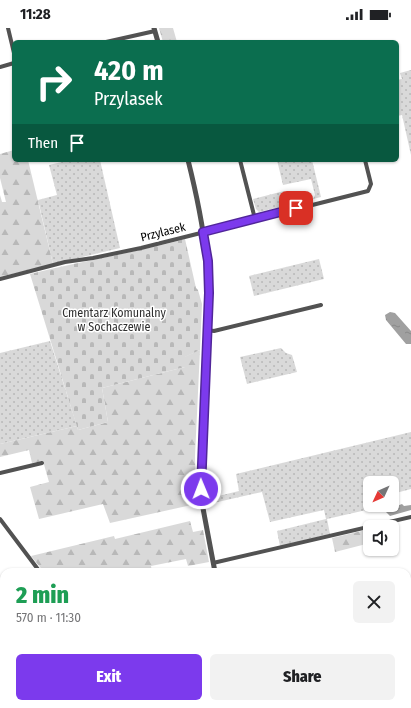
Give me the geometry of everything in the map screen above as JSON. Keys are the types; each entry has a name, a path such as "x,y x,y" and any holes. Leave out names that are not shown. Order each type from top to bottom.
{"street":[{"path":"8,28 12,45"},
{"path":"114,40 155,30 158,40"},
{"path":"0,67 12,64"},
{"path":"188,162 203,232 208,271 207,330 200,473 202,503 214,568"},
{"path":"241,162 255,219"},
{"name":"Przylasek","path":"0,279 65,262 121,252 368,191 371,184 366,162"},
{"path":"207,330 214,331 321,305"},
{"path":"0,474 42,463"},
{"path":"213,562 411,518"},
{"path":"0,519 37,568"}],"green space":[{"path":"159,28 173,28 176,40 162,40"},
{"path":"411,70 411,155 402,115 399,116 399,80 402,79 400,73"},
{"path":"12,151 12,162 28,162 53,264 0,277 0,195 2,202 6,202 0,178 0,154"},
{"path":"62,162 100,162 120,248 53,264 38,200 57,195 49,165"},
{"path":"277,162 312,162 321,197 313,199 315,195 311,179 283,185"},
{"path":"284,191 288,205 259,212 256,209 253,199"},
{"name":"Cmentarz Komunalny w Sochaczewie","path":"185,239 196,288 202,304 200,350 185,357 185,367 102,388 108,422 78,430 30,274 147,249"},
{"path":"319,259 324,279 254,296 249,276"},
{"path":"50,341 77,426 0,444 0,353"},
{"path":"281,348 286,353 292,355 297,372 247,384 240,357"},
{"path":"200,350 195,456 196,504 110,523 103,504 39,519 30,487 49,482 43,461 32,463 29,450 0,457 0,444 77,426 78,430 108,422 102,388 185,367 184,357"},
{"path":"411,432 411,489 399,492 399,476 363,476 363,511 327,519 330,534 280,546 277,531 326,519 324,510 270,522 262,492 209,504 207,508 206,499 239,491 236,474"},
{"path":"190,521 193,532 203,530 209,562 188,566 186,559 151,566 151,568 41,568 31,556 114,536 115,539"},
{"path":"363,531 363,545 335,552 332,538"}],"water":[{"path":"390,312 395,313 411,331 411,344 406,344 386,320 385,315"},
{"path":"399,505 411,505 411,510 390,516 386,512 399,512"}],"route":[{"path":"201,489 200,473 209,293 208,261 203,232 296,208"}]}
